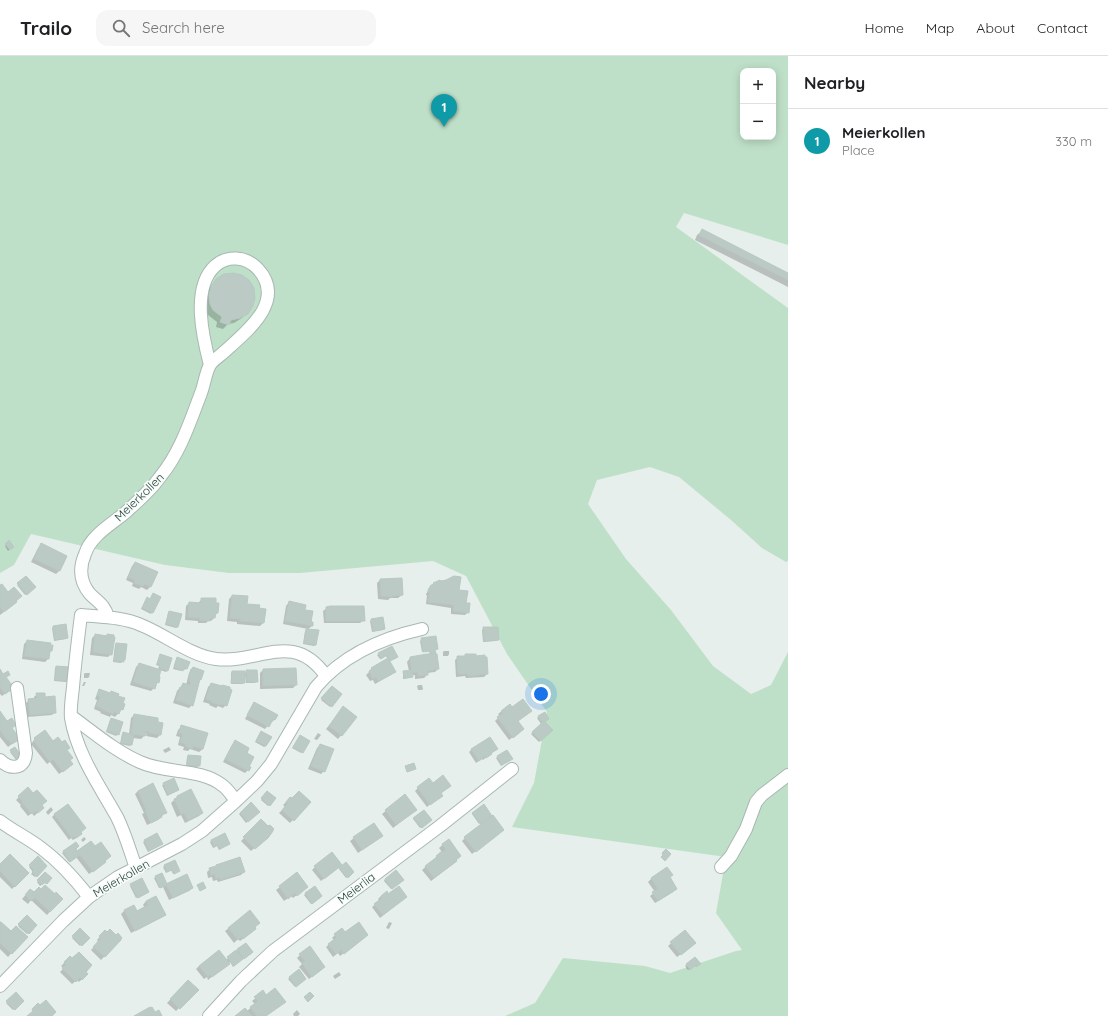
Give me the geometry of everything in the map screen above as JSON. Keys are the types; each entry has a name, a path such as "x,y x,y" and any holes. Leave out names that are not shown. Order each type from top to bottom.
{"street":[{"name":"Meierkollen","path":"108,617 106,610 101,603 90,594 84,585 81,576 85,553 92,541 102,531 126,512 160,479 170,465 185,434 210,365 252,326 260,316 266,305 267,285 263,275 257,267 247,261 237,258 228,258 220,262 213,268 202,291 202,323 205,346 210,365"},
{"path":"136,868 117,818 82,752 71,716 75,662 81,615 126,619 158,632 189,650 214,658 236,658 281,650 292,652 307,657 314,662 326,676"},
{"name":"Meierkollen","path":"0,986 5,972 89,897 118,877 189,840 202,831 236,801 257,781 271,764 316,687 326,676 358,653 371,646 387,639 422,629"},
{"path":"0,760 8,766 14,767 21,764 25,758 26,753 17,688"},
{"path":"71,716 125,755 141,763 157,768 193,773 214,779 223,785 236,801"},
{"name":"Meierlia","path":"208,1016 241,981 274,951 440,826 512,769"},
{"path":"721,867 731,856 746,829 756,802 762,795 788,775"},
{"path":"0,821 40,847 52,857 66,870 89,897"}],"green space":[{"path":"0,56 788,56 788,245 684,213 676,227 788,308 788,561 786,562 762,548 679,477 650,467 597,480 588,504 626,559 671,610 713,666 751,694 771,685 788,652 788,1016 505,1016 535,1003 563,958 645,966 670,973 742,950 716,913 726,857 512,827 534,783 547,712 507,654 466,576 433,561 300,573 229,573 165,565 31,534 14,565 0,573"}],"building":[{"path":"702,229 788,273 788,280 699,235"},
{"path":"233,273 242,275 249,280 254,288 255,298 253,306 248,314 231,320 229,325 220,322 222,317 213,310 210,304 209,295 211,287 216,279 224,274"},
{"path":"9,540 14,547 10,550 5,544"},
{"path":"41,543 67,556 60,571 34,559"},
{"path":"135,562 158,572 151,587 144,584 143,586 134,583 135,580 128,577"},
{"path":"26,576 36,587 27,595 17,583"},
{"path":"454,576 461,577 459,590 468,591 466,603 470,603 469,613 453,611 454,605 428,602 430,592 428,592 428,590 431,585 434,584 433,583 440,580 446,580"},
{"path":"402,578 403,595 392,597 381,596 380,579"},
{"path":"2,584 8,592 14,587 22,596 4,612 0,607 0,585"},
{"path":"153,593 161,597 153,613 142,608 147,597 150,599"},
{"path":"232,595 248,596 247,604 260,605 259,608 266,609 264,623 240,621 240,619 230,618"},
{"path":"201,598 216,598 216,603 219,603 218,613 216,613 215,618 210,618 210,621 188,617 189,602 201,603"},
{"path":"289,601 306,605 305,610 313,611 311,622 313,622 313,626 285,621"},
{"path":"364,606 365,621 326,621 326,607"},
{"path":"169,611 182,614 178,627 166,624"},
{"path":"383,617 385,629 373,631 371,619"},
{"path":"66,624 68,638 55,640 53,626"},
{"path":"483,627 498,627 499,640 484,641"},
{"path":"306,629 319,630 316,645 304,643"},
{"path":"95,634 107,636 107,634 114,635 112,655 93,652"},
{"path":"436,636 438,649 435,650 436,654 431,654 430,651 423,652 421,638"},
{"path":"27,640 51,643 50,645 53,645 52,651 50,651 49,659 24,656"},
{"path":"116,643 127,644 124,662 114,661"},
{"path":"392,646 398,657 390,661 387,655 381,659 378,653"},
{"path":"160,654 172,658 168,671 159,668 160,665 157,664"},
{"path":"437,654 439,669 428,671 428,675 418,676 417,672 412,673 410,657"},
{"path":"465,654 476,654 476,656 485,655 485,657 487,657 488,674 468,676 468,674 458,674 457,656 465,656"},
{"path":"177,657 190,662 187,669 184,668 183,671 174,667"},
{"path":"388,658 396,672 378,681 376,677 373,679 369,671 372,669 371,668"},
{"path":"139,663 161,670 159,683 157,682 155,689 133,682"},
{"path":"56,666 69,667 68,681 55,680"},
{"path":"193,667 204,671 201,680 200,679 193,706 176,700 180,687 181,688 183,683 190,685 191,683 189,676"},
{"path":"296,668 297,685 263,686 263,669"},
{"path":"0,669 3,674 8,671 10,675 6,677 14,688 5,694 0,688"},
{"path":"246,670 257,670 258,682 247,682"},
{"path":"412,670 413,677 404,678 403,671"},
{"path":"232,671 245,671 245,683 231,683"},
{"path":"211,683 230,687 232,690 227,706 211,702 212,701 206,699"},
{"path":"332,686 342,694 332,707 321,698"},
{"path":"99,689 110,693 111,691 119,694 118,696 125,698 123,710 121,709 119,714 114,712 113,714 96,706 100,697 97,695"},
{"path":"36,693 45,693 45,697 55,696 56,713 30,715 28,699 37,698"},
{"path":"523,699 532,711 518,721 524,729 513,738 497,717 503,713 501,711 510,704 512,707"},
{"path":"254,702 278,715 275,720 273,719 269,727 247,715"},
{"path":"343,706 357,717 342,736 329,726"},
{"path":"0,711 7,721 12,718 16,725 12,728 20,739 12,744 0,730"},
{"path":"545,712 549,719 542,723 538,716"},
{"path":"134,714 158,718 158,722 163,723 161,735 146,731 145,736 131,734"},
{"path":"111,718 123,722 119,735 107,731"},
{"path":"544,721 553,730 541,741 532,732"},
{"path":"181,725 208,733 203,749 193,746 192,749 185,746 186,744 180,742 183,734 179,733"},
{"path":"45,730 53,741 58,737 62,742 65,740 70,748 67,750 73,758 70,760 73,764 63,772 53,759 50,762 34,741 34,738"},
{"path":"261,731 272,737 266,746 256,741"},
{"path":"123,732 134,735 132,745 121,743"},
{"path":"300,735 310,741 303,753 293,747"},
{"path":"490,737 498,749 486,758 485,756 479,761 471,749"},
{"path":"235,740 249,748 247,753 254,757 249,767 251,767 249,771 225,759"},
{"path":"320,744 334,749 325,772 311,766"},
{"path":"15,747 22,757 17,760 10,750"},
{"path":"507,750 513,759 502,765 497,756"},
{"path":"188,755 201,756 200,766 187,765"},
{"path":"414,763 416,769 407,772 405,766"},
{"path":"443,775 451,786 441,793 443,796 430,805 417,787 429,778 433,783"},
{"path":"174,778 179,790 168,795 163,783"},
{"path":"153,783 167,813 161,815 162,817 151,823 138,791"},
{"path":"28,787 33,793 37,790 47,801 42,805 44,808 38,813 36,811 32,814 18,796"},
{"path":"191,789 203,813 188,820 184,813 181,814 174,799"},
{"path":"267,791 276,798 270,806 261,798"},
{"path":"299,791 311,802 294,821 282,810 288,803 286,802 290,797 292,798"},
{"path":"405,794 417,810 396,825 385,810"},
{"path":"251,802 260,812 248,822 240,813"},
{"path":"68,804 86,828 81,832 82,834 76,838 75,836 72,838 54,814"},
{"path":"484,804 492,816 481,824 472,813"},
{"path":"424,810 432,820 422,828 413,818"},
{"path":"493,815 504,830 476,852 464,837"},
{"path":"261,819 268,826 270,825 274,829 268,838 255,849 243,837"},
{"path":"374,823 383,836 362,850 353,837"},
{"path":"157,833 163,844 149,851 144,840"},
{"path":"225,833 230,844 220,849 218,845 214,847 211,840"},
{"path":"449,839 461,856 456,860 457,861 434,878 425,866 442,851 443,852 446,850 442,844"},
{"path":"91,841 95,846 101,842 111,856 93,872 77,851"},
{"path":"76,842 79,846 76,849 80,855 70,862 63,851"},
{"path":"666,849 671,854 665,861 661,857 663,855 662,853"},
{"path":"332,852 342,865 324,879 314,866"},
{"path":"10,854 29,873 15,887 0,871 0,864"},
{"path":"38,856 47,866 37,877 32,872 34,870 29,865"},
{"path":"240,857 245,872 220,880 220,877 216,879 215,874 211,875 209,868"},
{"path":"175,860 180,871 174,874 172,870 167,872 164,865"},
{"path":"346,862 354,872 348,878 339,868"},
{"path":"667,867 673,875 670,877 677,889 658,901 652,892 658,889 651,878"},
{"path":"396,870 404,880 392,889 385,879"},
{"path":"45,872 52,878 47,884 45,882 42,885 37,880"},
{"path":"297,872 308,887 297,896 295,893 288,899 279,886"},
{"path":"162,873 167,884 160,888 155,876"},
{"path":"187,874 193,888 173,898 166,884"},
{"path":"142,878 149,892 138,898 130,884"},
{"path":"203,882 206,888 200,891 197,885"},
{"path":"45,885 55,894 56,892 63,899 50,912 35,898 31,901 25,895 30,889 34,892 39,887 41,889"},
{"path":"315,886 322,896 312,904 305,893"},
{"path":"399,886 407,897 383,915 374,904 382,898 381,896 387,891 388,894"},
{"path":"156,896 166,915 135,931 124,910 134,905 137,911 148,905 146,901"},
{"path":"250,910 260,923 255,927 256,929 243,939 242,937 238,940 228,928"},
{"path":"27,915 37,925 29,934 18,924"},
{"path":"0,922 11,931 16,926 28,937 12,954 0,943"},
{"path":"359,922 368,935 344,954 341,950 336,954 328,944 337,938 334,934 342,928 345,932"},
{"path":"80,928 90,938 82,946 72,936"},
{"path":"110,929 116,935 118,933 122,938 105,957 93,947 101,938 99,936 105,930 107,932"},
{"path":"685,930 696,943 681,955 670,942"},
{"path":"246,943 253,952 244,959 237,949"},
{"path":"310,946 325,967 312,977 302,963 305,961 299,954"},
{"path":"219,950 230,964 212,977 210,975 208,977 199,966"},
{"path":"236,950 243,959 234,966 227,957"},
{"path":"79,952 92,965 86,972 88,974 82,980 80,977 76,982 62,968 66,965 64,962 70,956 72,958"},
{"path":"695,957 701,964 696,965 690,970 686,964"},
{"path":"299,969 306,979 296,987 289,977"},
{"path":"188,980 199,990 180,1009 170,999"},
{"path":"275,988 286,1002 266,1016 257,1016 250,1007 258,1001 254,997 263,990 266,995"},
{"path":"16,992 24,1001 15,1010 6,1001"},
{"path":"310,992 314,996 308,1002 304,997"},
{"path":"46,1000 56,1012 52,1016 27,1016 33,1011 32,1009 38,1003 40,1005"},
{"path":"152,1007 155,1012 159,1010 162,1016 134,1016"},
{"path":"245,1008 252,1016 235,1016"}],"place":[{"name":"Meierkollen","path":"444,127"}]}
